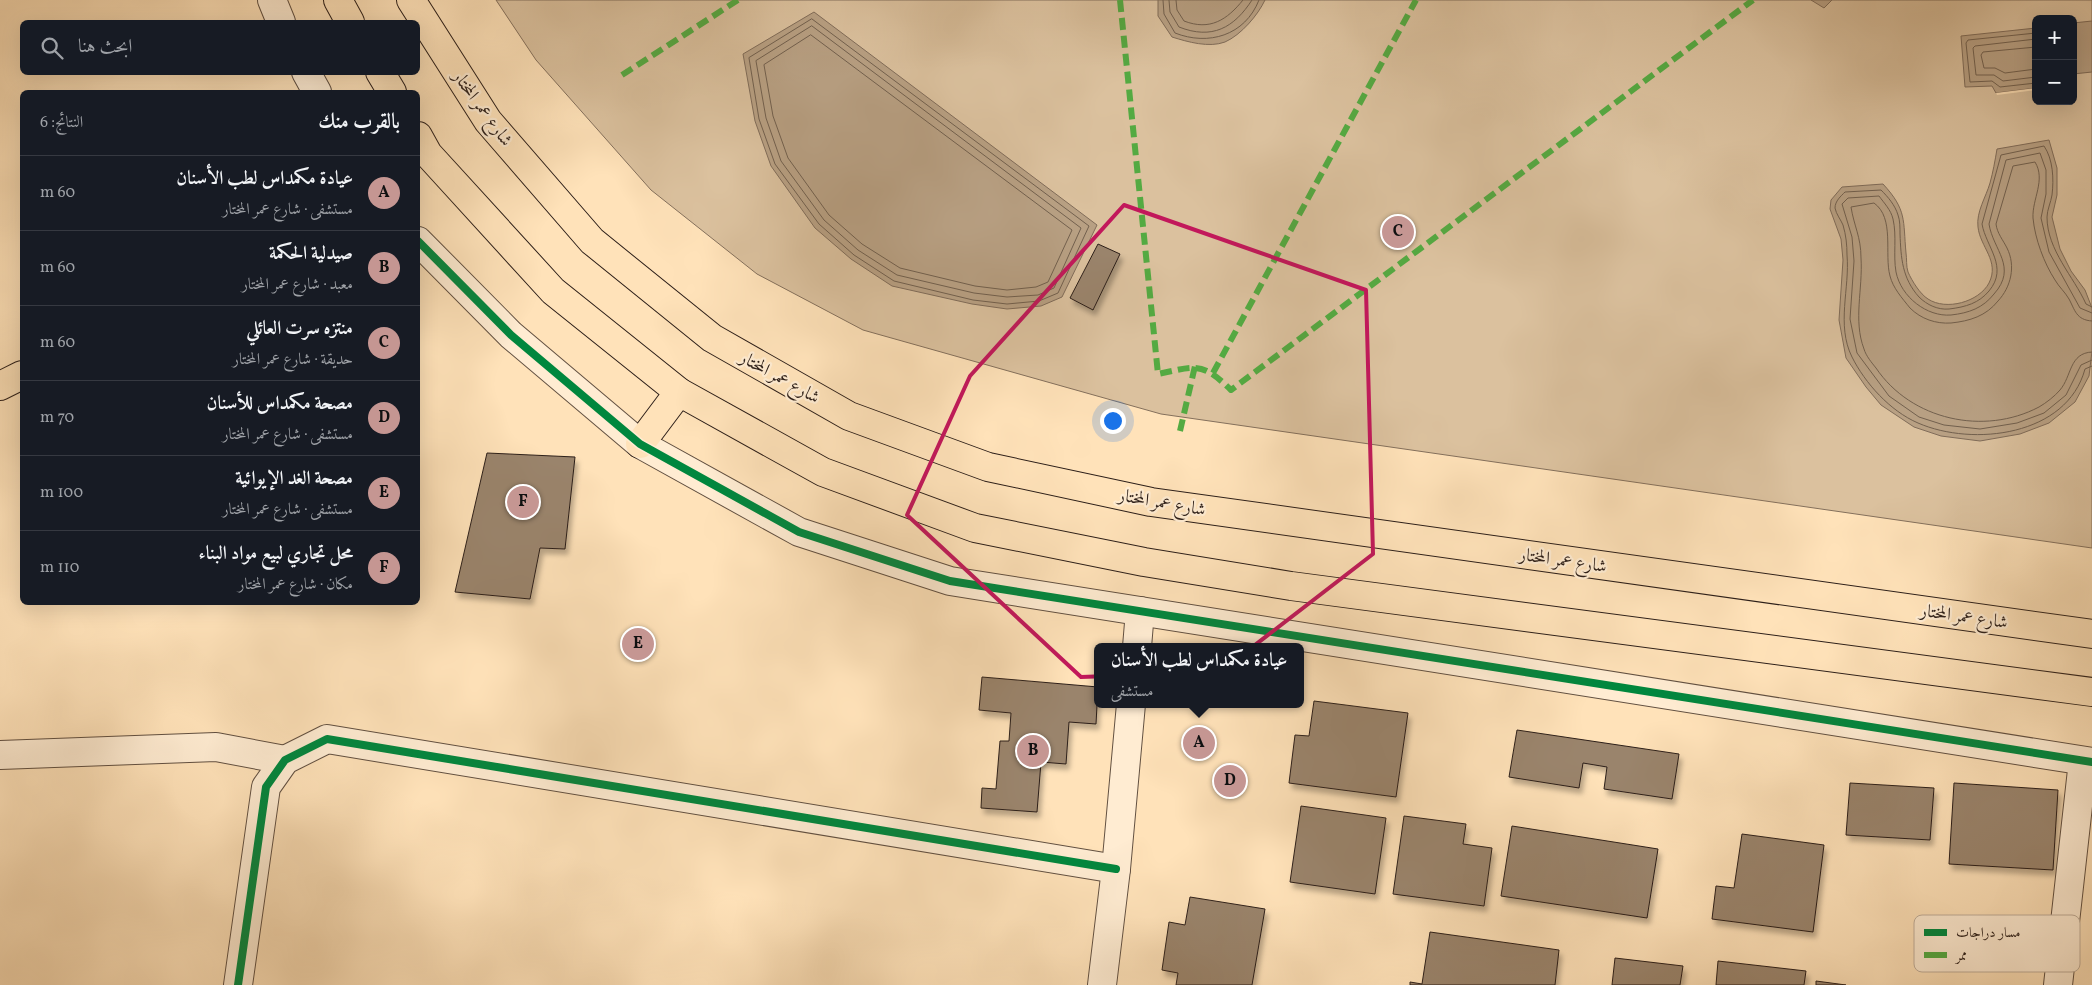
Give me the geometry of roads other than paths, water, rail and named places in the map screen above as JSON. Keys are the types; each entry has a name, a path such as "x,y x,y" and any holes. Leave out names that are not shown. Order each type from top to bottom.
{"main road":[{"path":"338,0 349,20"},
{"name":"شارع عمر المختار","path":"412,0 488,121 592,240 712,338 859,420 988,467 1151,502 2092,634"},
{"path":"382,75 391,90"},
{"path":"421,150 553,291 679,392 823,472 976,528 1144,562 1291,586 2092,692"},
{"path":"0,386 20,376"},
{"path":"640,444 679,392"}],"street":[{"path":"272,0 280,20"},
{"path":"308,75 316,90"},
{"path":"420,243 511,335 640,444 799,532 950,581 2088,762 2067,915"},
{"path":"1136,643 1140,612"},
{"path":"1102,985 1116,869 1131,708"},
{"path":"238,985 266,787 285,760 327,739 1116,869"},
{"path":"0,755 216,747 285,760"},
{"path":"2058,985 2060,972"}],"water":[{"path":"1158,0 1265,0 1258,12 1237,35 1219,44 1205,44 1172,37 1158,16"},
{"path":"1811,0 1832,0 1824,8"},
{"path":"814,12 1097,225 1062,297 1041,306 1007,309 972,304 892,286 851,259 815,228 771,166 755,121 743,54"},
{"path":"2092,21 2092,72 2077,74 2077,23"},
{"path":"2032,28 2032,88 1996,93 1992,86 1965,87 1961,36"},
{"path":"2049,140 2057,168 2057,195 2052,217 2060,249 2071,271 2085,290 2092,308 2092,351 2089,376 2075,402 2049,423 2020,434 1980,441 1941,436 1914,427 1881,405 1846,358 1839,320 1843,260 1841,239 1830,209 1831,200 1842,187 1883,184 1891,193 1900,209 1904,224 1907,270 1916,287 1925,297 1935,303 1962,303 1984,290 1992,275 1991,261 1979,234 1978,221 1990,183 1997,149"}],"place":[{"name":"منتزه سرت العائلي","path":"1398,232"},
{"name":"محل تجاري لبيع مواد البناء","path":"523,502"},
{"name":"مصحة الغد الإيوائية","path":"638,644"},
{"name":"عيادة مكمداس لطب الأسنان","path":"1199,743"},
{"name":"صيدلية الحكمة","path":"1033,751"},
{"name":"مصحة مكمداس للأسنان","path":"1230,781"}]}
